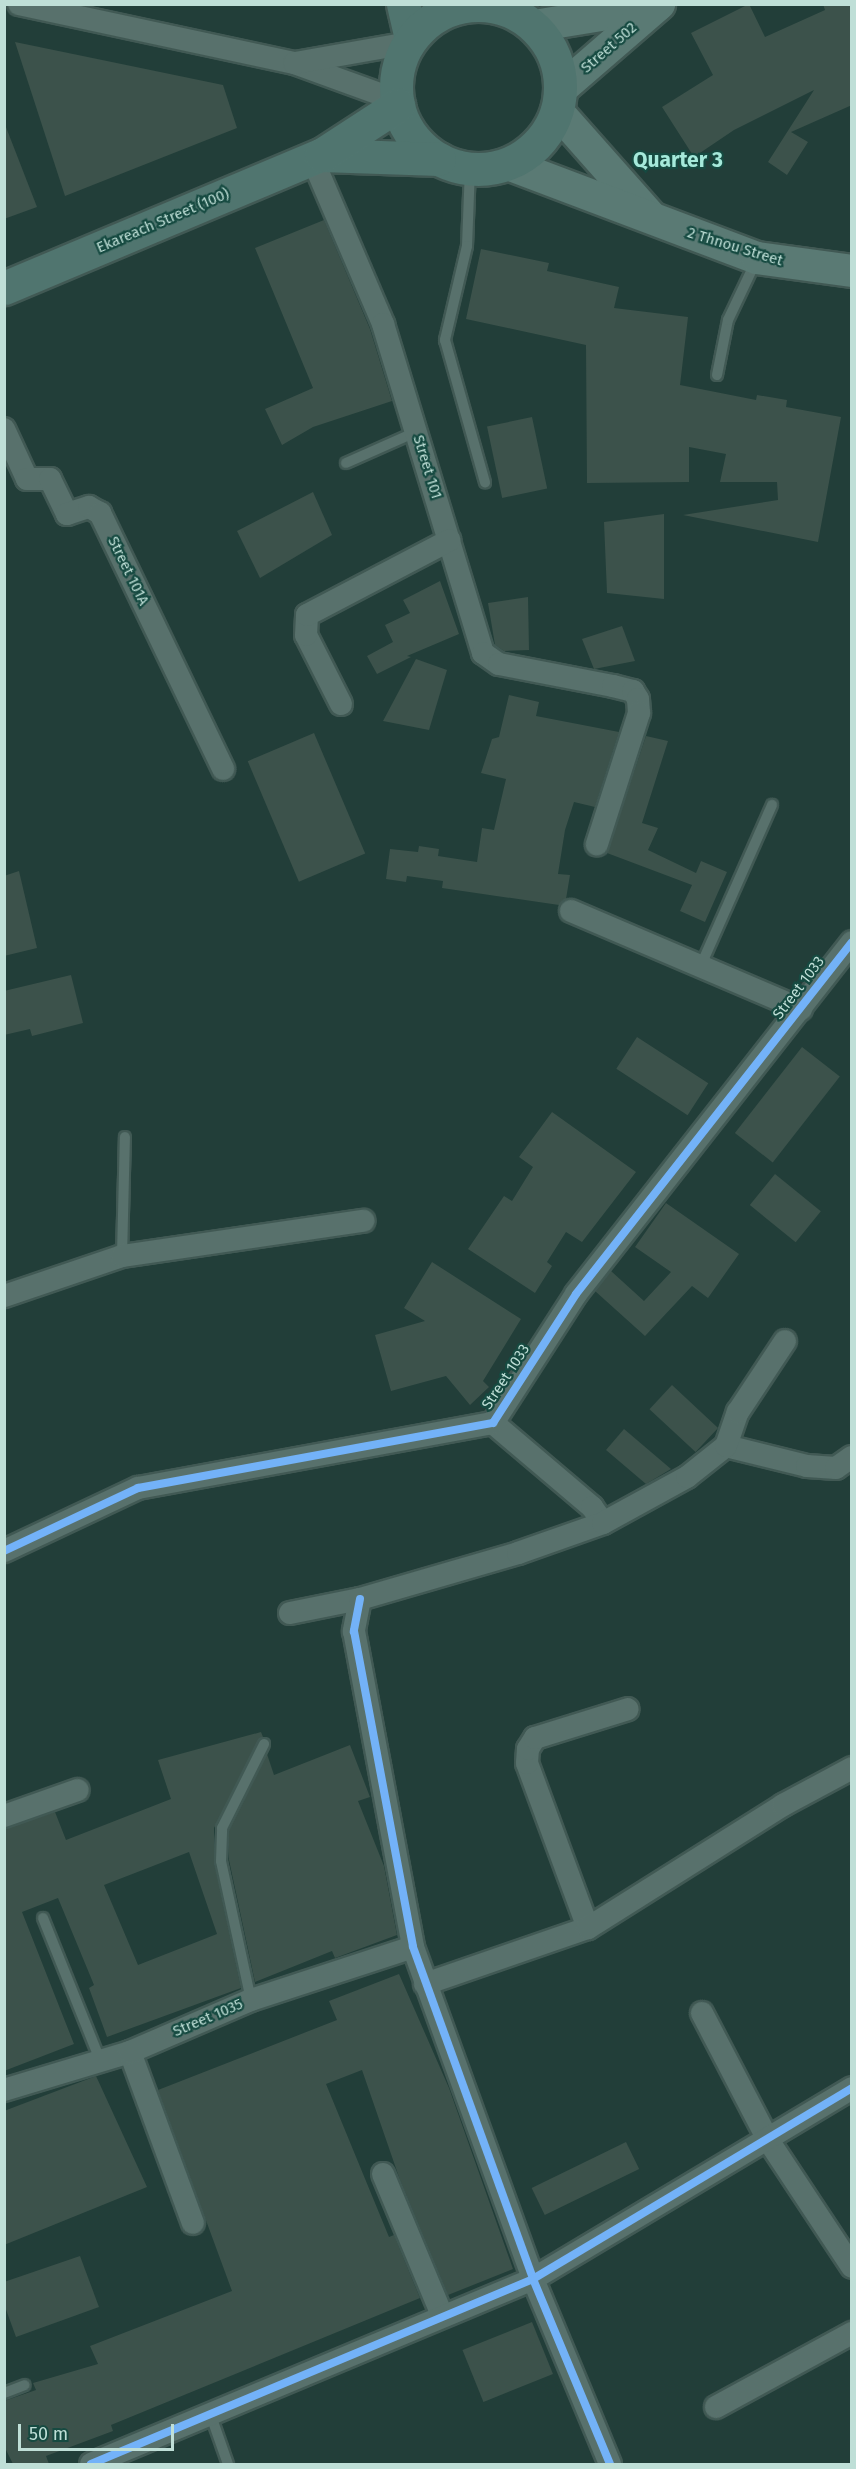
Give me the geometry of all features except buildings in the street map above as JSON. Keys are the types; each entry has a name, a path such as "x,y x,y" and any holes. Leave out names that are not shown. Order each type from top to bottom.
{"main road":[{"path":"402,4 410,40"},
{"path":"316,156 439,159 470,168 508,164 530,151 547,133 559,100 555,55 524,15 485,5 463,5 434,17 410,40 397,72 397,103 413,136 439,159"},
{"name":"Street 502","path":"524,15 658,5"},
{"name":"Street 502","path":"559,100 658,5"},
{"name":"2 Thnou Street","path":"559,100 655,221"},
{"path":"316,156 397,103"},
{"name":"Ekareach Street (100)","path":"4,288 316,156"},
{"name":"2 Thnou Street","path":"508,164 758,258 852,272"}],"street":[{"path":"19,4 294,63 397,103"},
{"path":"294,63 410,40"},
{"name":"Street 101","path":"316,156 383,324 483,653 490,660 633,691 639,713 597,844"},
{"name":"Street 101A","path":"4,429 27,479 50,479 67,514 89,507 100,513 223,769"},
{"path":"341,704 306,636 307,615 450,540"},
{"path":"571,911 702,963 801,1009"},
{"name":"Street 1033","path":"4,1551 138,1488 493,1423 576,1294 852,942"},
{"path":"4,1296 123,1256 363,1221"},
{"path":"290,1613 360,1599 518,1554 603,1523 687,1477 726,1446 738,1412 785,1341"},
{"path":"493,1423 592,1507 603,1523"},
{"path":"726,1446 807,1466 836,1468 852,1457"},
{"path":"360,1599 354,1631 413,1947 533,2279 610,2464"},
{"path":"588,1928 526,1763 528,1749 536,1738 628,1709"},
{"path":"425,1984 588,1928 783,1805 852,1768"},
{"path":"4,1815 78,1790"},
{"name":"Street 1035","path":"4,2090 130,2052 251,2000 413,1947"},
{"path":"702,2013 768,2140 852,2267"},
{"path":"130,2052 193,2223"},
{"path":"91,2464 442,2315 533,2279 852,2088"},
{"path":"383,2174 442,2315"},
{"path":"716,2407 852,2333"}],"lane":[{"path":"470,168 467,246 445,340 485,483"},
{"path":"717,375 728,320 758,258"},
{"path":"346,463 416,432"},
{"path":"702,963 772,805"},
{"path":"123,1256 125,1137"},
{"path":"251,2000 221,1861 222,1828 264,1744"},
{"path":"43,1918 100,2060"},
{"path":"4,2393 25,2385"},
{"path":"210,2413 228,2464"}],"cycle path":[{"path":"4,1551 138,1488 493,1423 576,1294 852,942"},
{"path":"360,1599 354,1631 413,1947 533,2279 610,2464"},
{"path":"91,2464 533,2279 852,2088"}],"district":[{"name":"Quarter 3","path":"678,160"}]}
